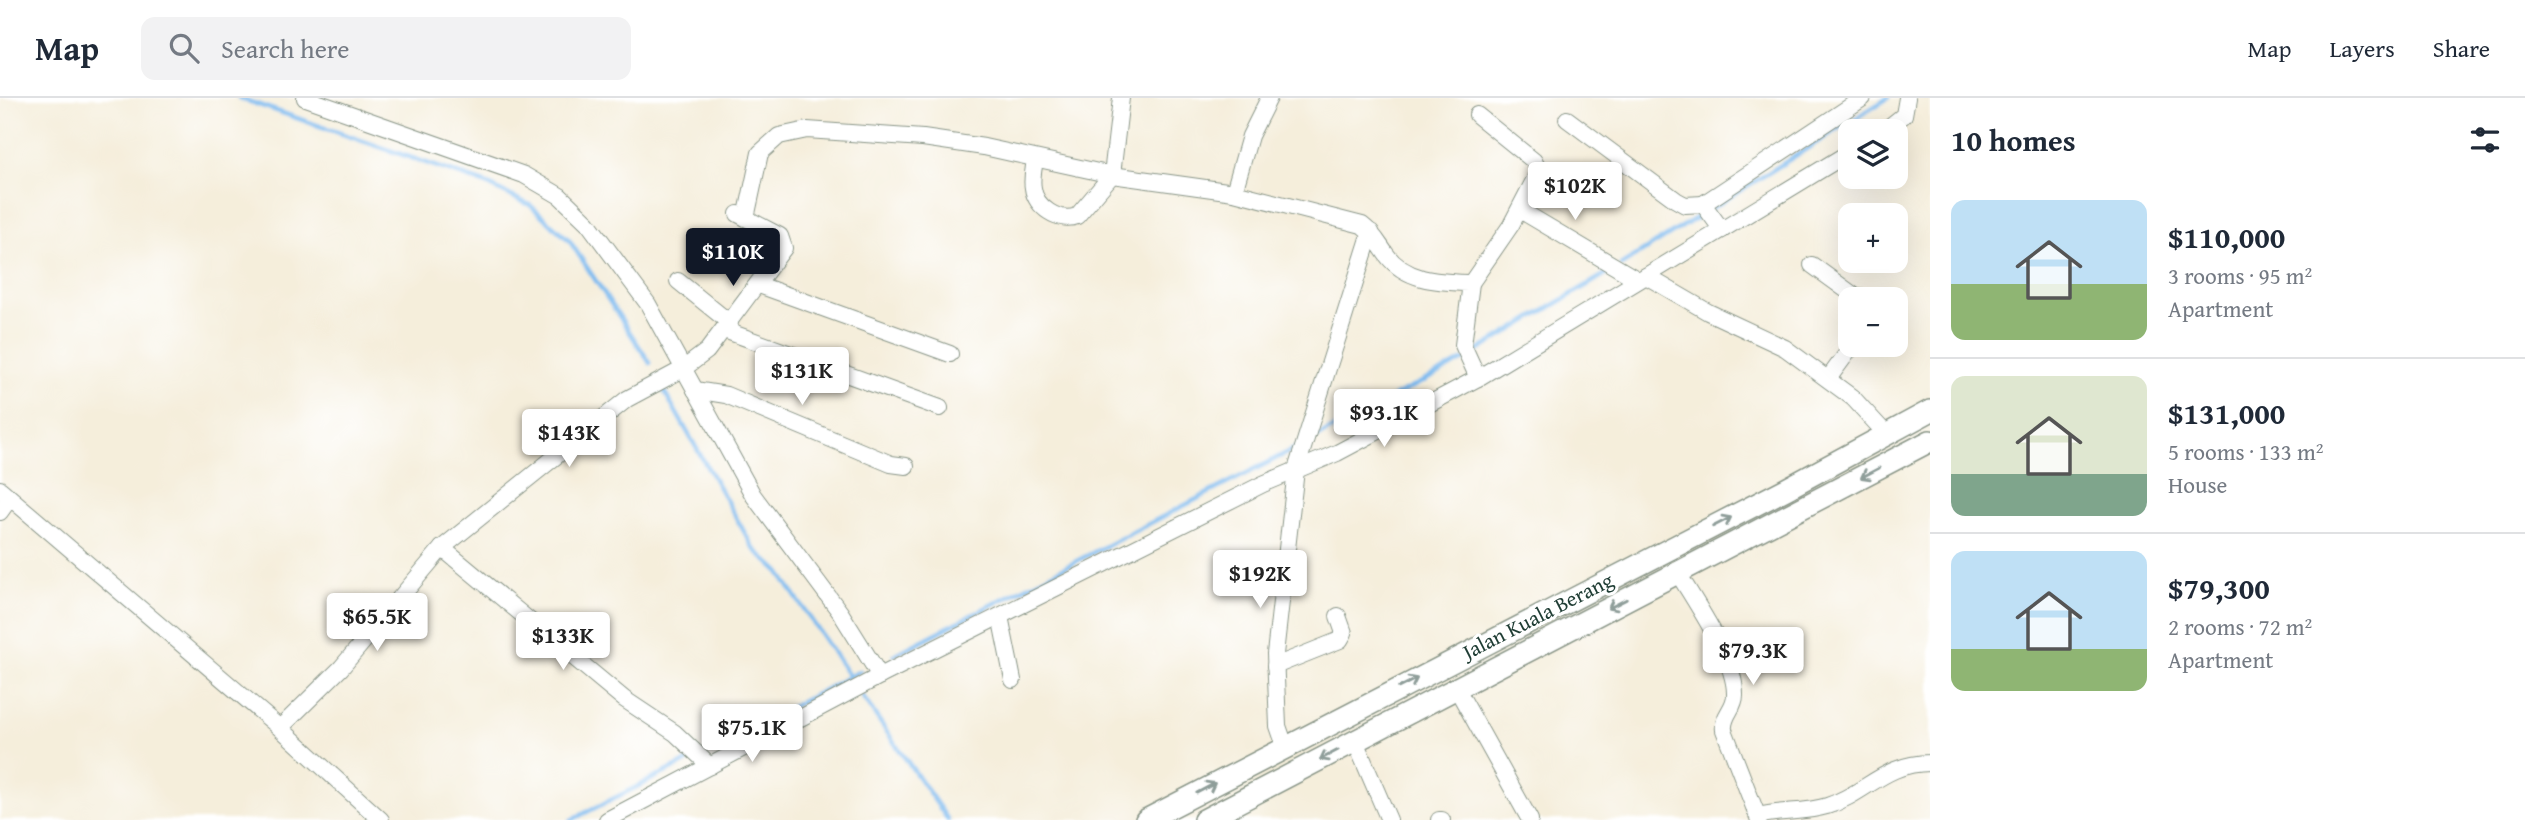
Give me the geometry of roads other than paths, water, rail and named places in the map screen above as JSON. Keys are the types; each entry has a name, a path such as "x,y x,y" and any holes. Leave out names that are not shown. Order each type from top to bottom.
{"highway":[{"name":"Jalan Kuala Berang","path":"1146,820 1930,411"},
{"name":"Jalan Kuala Berang","path":"1204,820 1930,441"},
{"path":"1661,553 1688,550 1701,561"}],"street":[{"path":"305,98 524,175 559,196 599,236 648,304 753,495 840,612 880,676"},
{"path":"1035,159 1032,181 1035,197 1044,208 1064,218 1077,216 1112,174 1121,98"},
{"path":"1234,192 1250,136 1269,98"},
{"path":"1567,119 1676,200 1685,205 1705,206 1863,98"},
{"path":"1899,119 1904,115 1907,98"},
{"path":"1476,374 1463,345 1471,284 1520,210 1538,176 1538,167 1477,115"},
{"path":"280,728 341,668 442,548 627,399 683,369 707,351 783,253 784,241 774,232 741,216 760,152 779,136 807,130 923,138 1112,174 1234,192 1350,221 1371,232 1387,255 1402,270 1431,282 1471,284"},
{"path":"607,820 880,676 1297,465 1337,453 1476,374 1631,274 1838,159"},
{"path":"1705,206 1720,226"},
{"path":"1520,210 1631,274 1774,342 1853,398 1887,435"},
{"path":"1285,746 1278,726 1275,666 1279,602 1297,465 1371,232"},
{"path":"1812,265 1842,287"},
{"path":"678,281 727,327 940,408"},
{"path":"759,285 950,354"},
{"path":"1828,379 1844,357"},
{"path":"695,390 726,395 891,464 906,466"},
{"path":"0,512 5,494 280,728 381,820"},
{"path":"442,548 624,699 675,733 710,766"},
{"path":"1678,573 1731,674 1735,696 1724,718 1724,730 1758,818 1782,810 1826,806 1883,773 1910,764 1930,763"},
{"path":"1000,616 1013,680"},
{"path":"1275,666 1340,640 1344,633 1338,616"},
{"path":"1457,689 1530,820"},
{"path":"1355,741 1389,820"}],"waterway":[{"path":"239,98 484,183 530,205 569,240 650,363"},
{"path":"1621,265 1888,98"},
{"path":"1471,355 1614,269"},
{"path":"1311,440 1464,360"},
{"path":"664,391 754,549 779,572 849,676"},
{"path":"894,655 1300,446"},
{"path":"706,752 860,671"},
{"path":"862,696 948,820"},
{"path":"571,820 692,759"}]}
